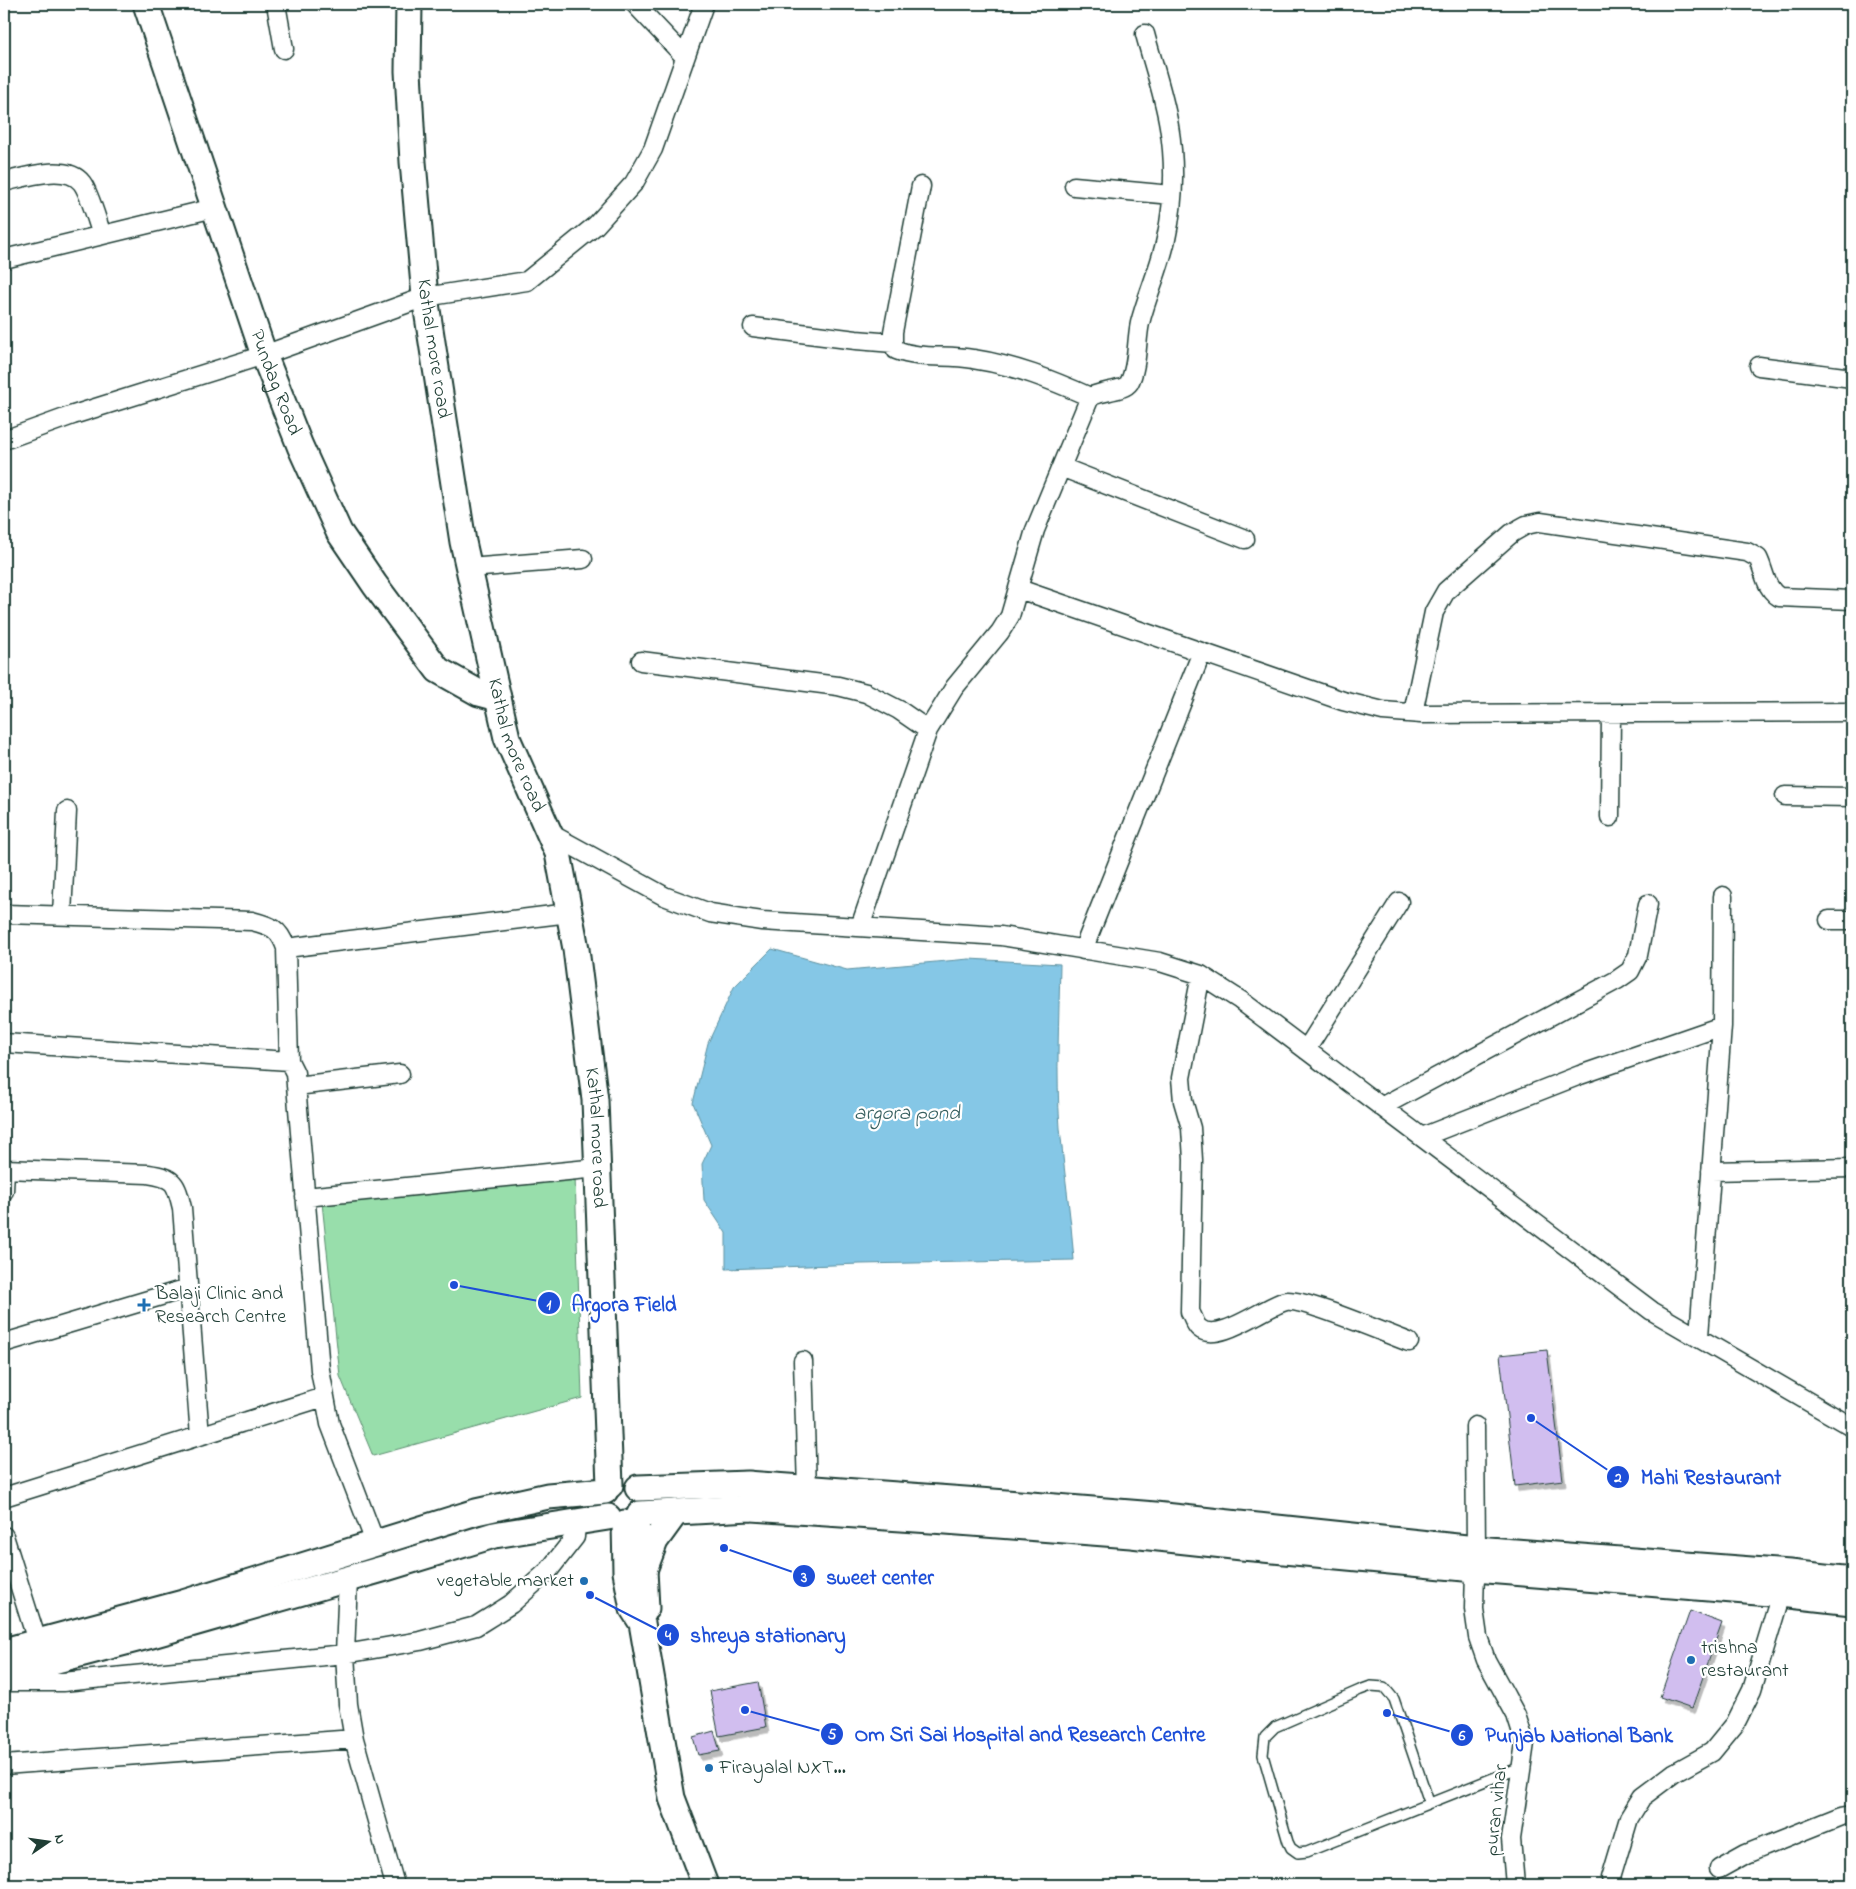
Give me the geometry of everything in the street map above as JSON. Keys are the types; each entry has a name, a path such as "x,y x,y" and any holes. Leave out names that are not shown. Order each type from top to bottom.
{"main road":[{"name":"Pundag Road","path":"146,4 264,355 300,446 339,532 359,563 438,670 479,693 498,698"},
{"name":"Kathal more road","path":"409,4 408,71 413,162 425,297 462,532 507,738 558,853 576,949 595,1100 608,1488"},
{"path":"4,1651 183,1603 476,1512 548,1496 608,1488 620,1482 629,1483 638,1488 748,1484 1155,1515 1476,1559 1852,1602"},
{"path":"608,1488 602,1500 603,1509 627,1518"},
{"path":"638,1488 642,1496 643,1505 627,1518 626,1572 633,1609 642,1623"},
{"path":"4,1674 152,1635 494,1535 576,1521 627,1518 676,1512 750,1508 1131,1534 1242,1547 1790,1573 1852,1580"},
{"path":"644,1570 655,1541 676,1512"},
{"path":"627,1518 644,1570 646,1606 642,1623 672,1798 705,1885"}],"street":[{"path":"276,4 284,49"},
{"path":"635,4 685,57"},
{"path":"4,440 73,415 264,355 425,297 527,281 596,225 634,183 642,171 653,149 704,4"},
{"path":"860,927 928,730 954,688 1000,632 1010,616 1035,530 1090,397 1122,388 1129,383 1140,324 1166,239 1174,167 1170,126 1145,34"},
{"path":"4,182 52,172 61,172 76,178 84,187 102,235"},
{"path":"921,186 893,332 893,343 896,350 908,354 971,358 1009,366 1052,380 1090,397"},
{"path":"1074,186 1172,195"},
{"path":"4,259 214,208"},
{"path":"753,327 893,343"},
{"path":"1759,366 1852,378"},
{"path":"1061,467 1244,539"},
{"path":"1412,714 1434,612 1446,591 1512,533 1526,525 1540,522 1747,552 1758,558 1771,592 1779,597 1852,600"},
{"path":"469,568 583,559"},
{"path":"1018,589 1343,701 1384,711 1412,714 1852,712"},
{"path":"1083,950 1202,652"},
{"path":"641,661 838,686 866,693 899,710 928,730"},
{"path":"1610,817 1611,714"},
{"path":"1785,796 1852,797"},
{"path":"62,916 66,811"},
{"path":"549,833 664,896 710,913 762,921 1001,936 1160,962 1200,975 1240,1000 1652,1310 1852,1426"},
{"path":"1699,1336 1722,1026 1723,896"},
{"path":"1306,1050 1399,902"},
{"path":"1381,1107 1617,980 1630,971 1638,955 1648,904"},
{"path":"286,948 569,913"},
{"path":"4,914 252,921 270,925 282,936 286,948 289,1061 295,1073 320,1370 324,1397 334,1433 375,1542"},
{"path":"1829,920 1852,920"},
{"path":"1200,975 1181,1078 1183,1101 1191,1128 1193,1160 1190,1312 1199,1328 1212,1334 1230,1329 1270,1306 1288,1300 1312,1306 1408,1342"},
{"path":"1422,1137 1580,1075 1722,1026"},
{"path":"4,1043 289,1061"},
{"path":"296,1086 400,1074"},
{"path":"306,1197 598,1168"},
{"path":"1711,1171 1852,1168"},
{"path":"4,1191 4,1169 148,1174 165,1177 176,1186 182,1208 200,1436"},
{"path":"4,1343 188,1288"},
{"path":"803,1362 807,1489"},
{"path":"4,1498 324,1397"},
{"name":"puran vihar","path":"1475,1426 1476,1559 1474,1609 1478,1637 1486,1660 1516,1715 1525,1743 1511,1839 1515,1885"},
{"path":"4,1682 63,1682 345,1654 420,1641 476,1626 511,1604 549,1570 575,1537 576,1521"},
{"path":"4,1536 37,1641"},
{"path":"348,1578 345,1654 348,1704 354,1739 395,1885"},
{"path":"1611,1878 1629,1818 1642,1797 1674,1773 1712,1752 1735,1724 1752,1690 1781,1594"},
{"path":"4,1765 354,1739"},
{"path":"1719,1870 1746,1854 1841,1816 1852,1814"}],"lane":[{"path":"1428,1802 1394,1699 1384,1687 1371,1686 1360,1690 1275,1727 1265,1737 1263,1755 1288,1842 1291,1848 1298,1853 1307,1852 1428,1802 1523,1766"}],"green space":[{"path":"575,1176 582,1398 373,1456 340,1376 321,1193"}],"water":[{"name":"argora pond","path":"772,949 847,970 969,959 1060,964 1058,1087 1074,1260 860,1264 726,1269 726,1233 704,1200 702,1164 711,1145 693,1103 708,1043 734,987"}],"building":[{"path":"1547,1350 1563,1480 1515,1486 1500,1355"},
{"name":"trishna restaurant","path":"1690,1611 1722,1623 1692,1708 1660,1697"},
{"path":"758,1682 766,1727 719,1736 710,1691"},
{"path":"714,1731 720,1751 698,1755 693,1737"}],"place":[{"name":"Argora Field","path":"454,1285"},
{"name":"Balaji Clinic and Research Centre","path":"144,1305"},
{"name":"Mahi Restaurant","path":"1531,1418"},
{"name":"sweet center","path":"724,1548"},
{"name":"vegetable market","path":"584,1581"},
{"name":"shreya stationary","path":"590,1595"},
{"name":"trishna restaurant","path":"1691,1660"},
{"name":"Om Sri Sai Hospital and Research Centre","path":"745,1710"},
{"name":"Punjab National Bank","path":"1387,1713"},
{"name":"Firayalal NXT...","path":"709,1768"}]}
